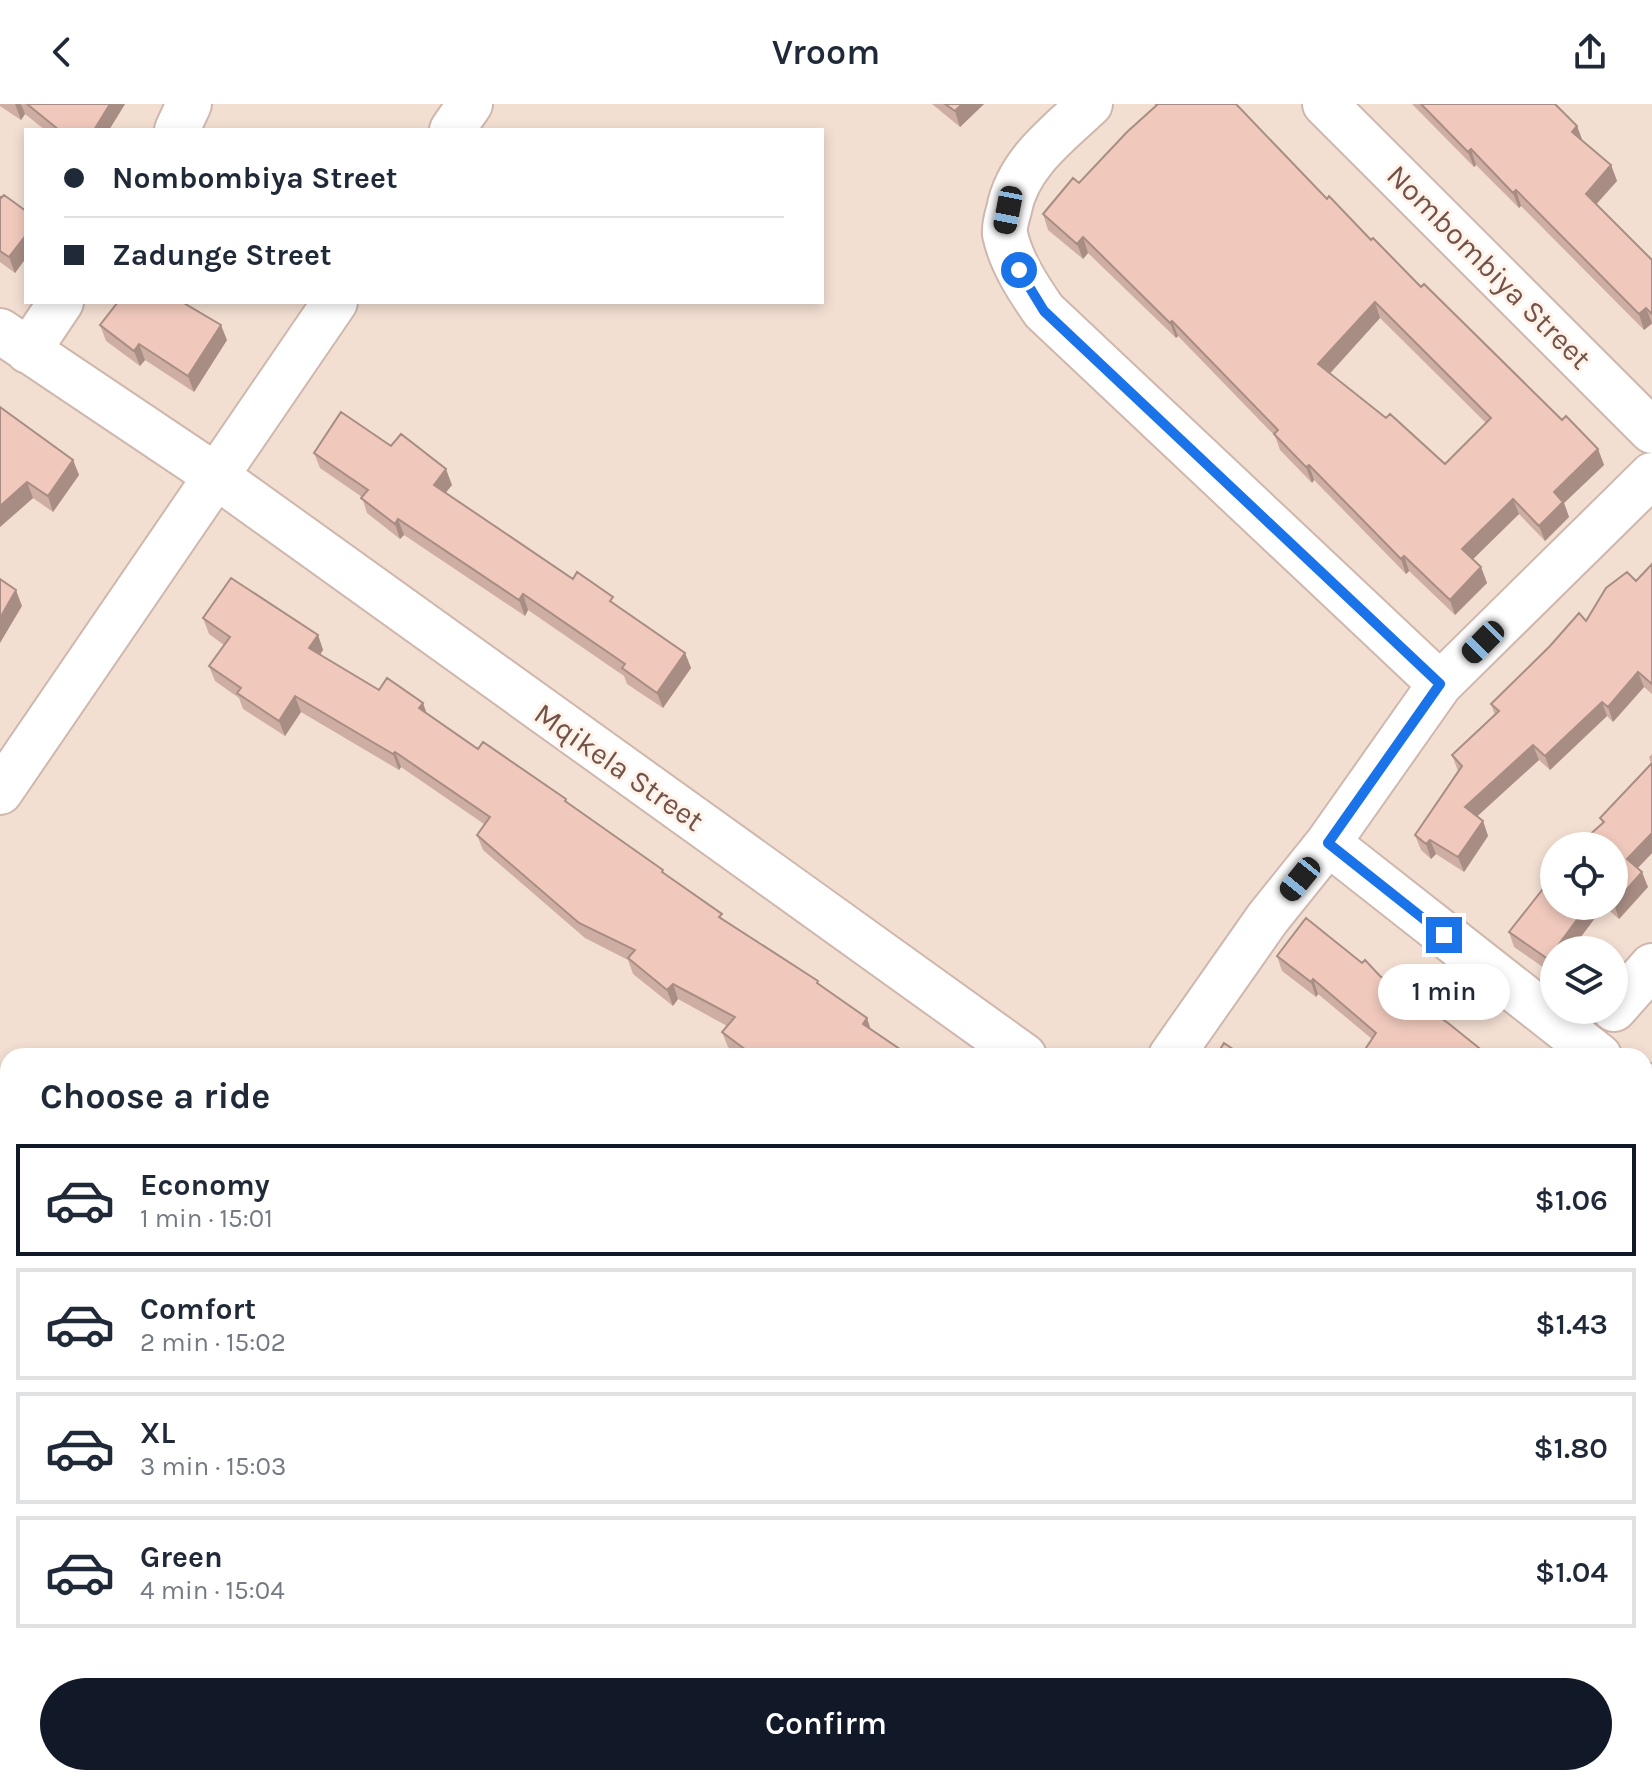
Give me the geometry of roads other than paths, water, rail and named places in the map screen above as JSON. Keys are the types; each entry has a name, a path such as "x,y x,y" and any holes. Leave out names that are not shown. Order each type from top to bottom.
{"street":[{"path":"178,128 189,104"},
{"path":"453,128 470,104"},
{"path":"1090,104 1038,153 1012,190 1004,230 1027,286 1044,311 1440,684"},
{"name":"Nombombiya Street","path":"1325,104 1652,431"},
{"path":"14,341 59,304"},
{"path":"0,792 334,304"},
{"name":"Mqikela Street","path":"14,341 216,476 1013,1048"},
{"path":"1177,1048 1267,919 1328,843 1440,684 1652,475"},
{"path":"1328,843 1587,1048"},
{"path":"1628,994 1652,966"},
{"path":"1593,1048 1606,1024"}]}
